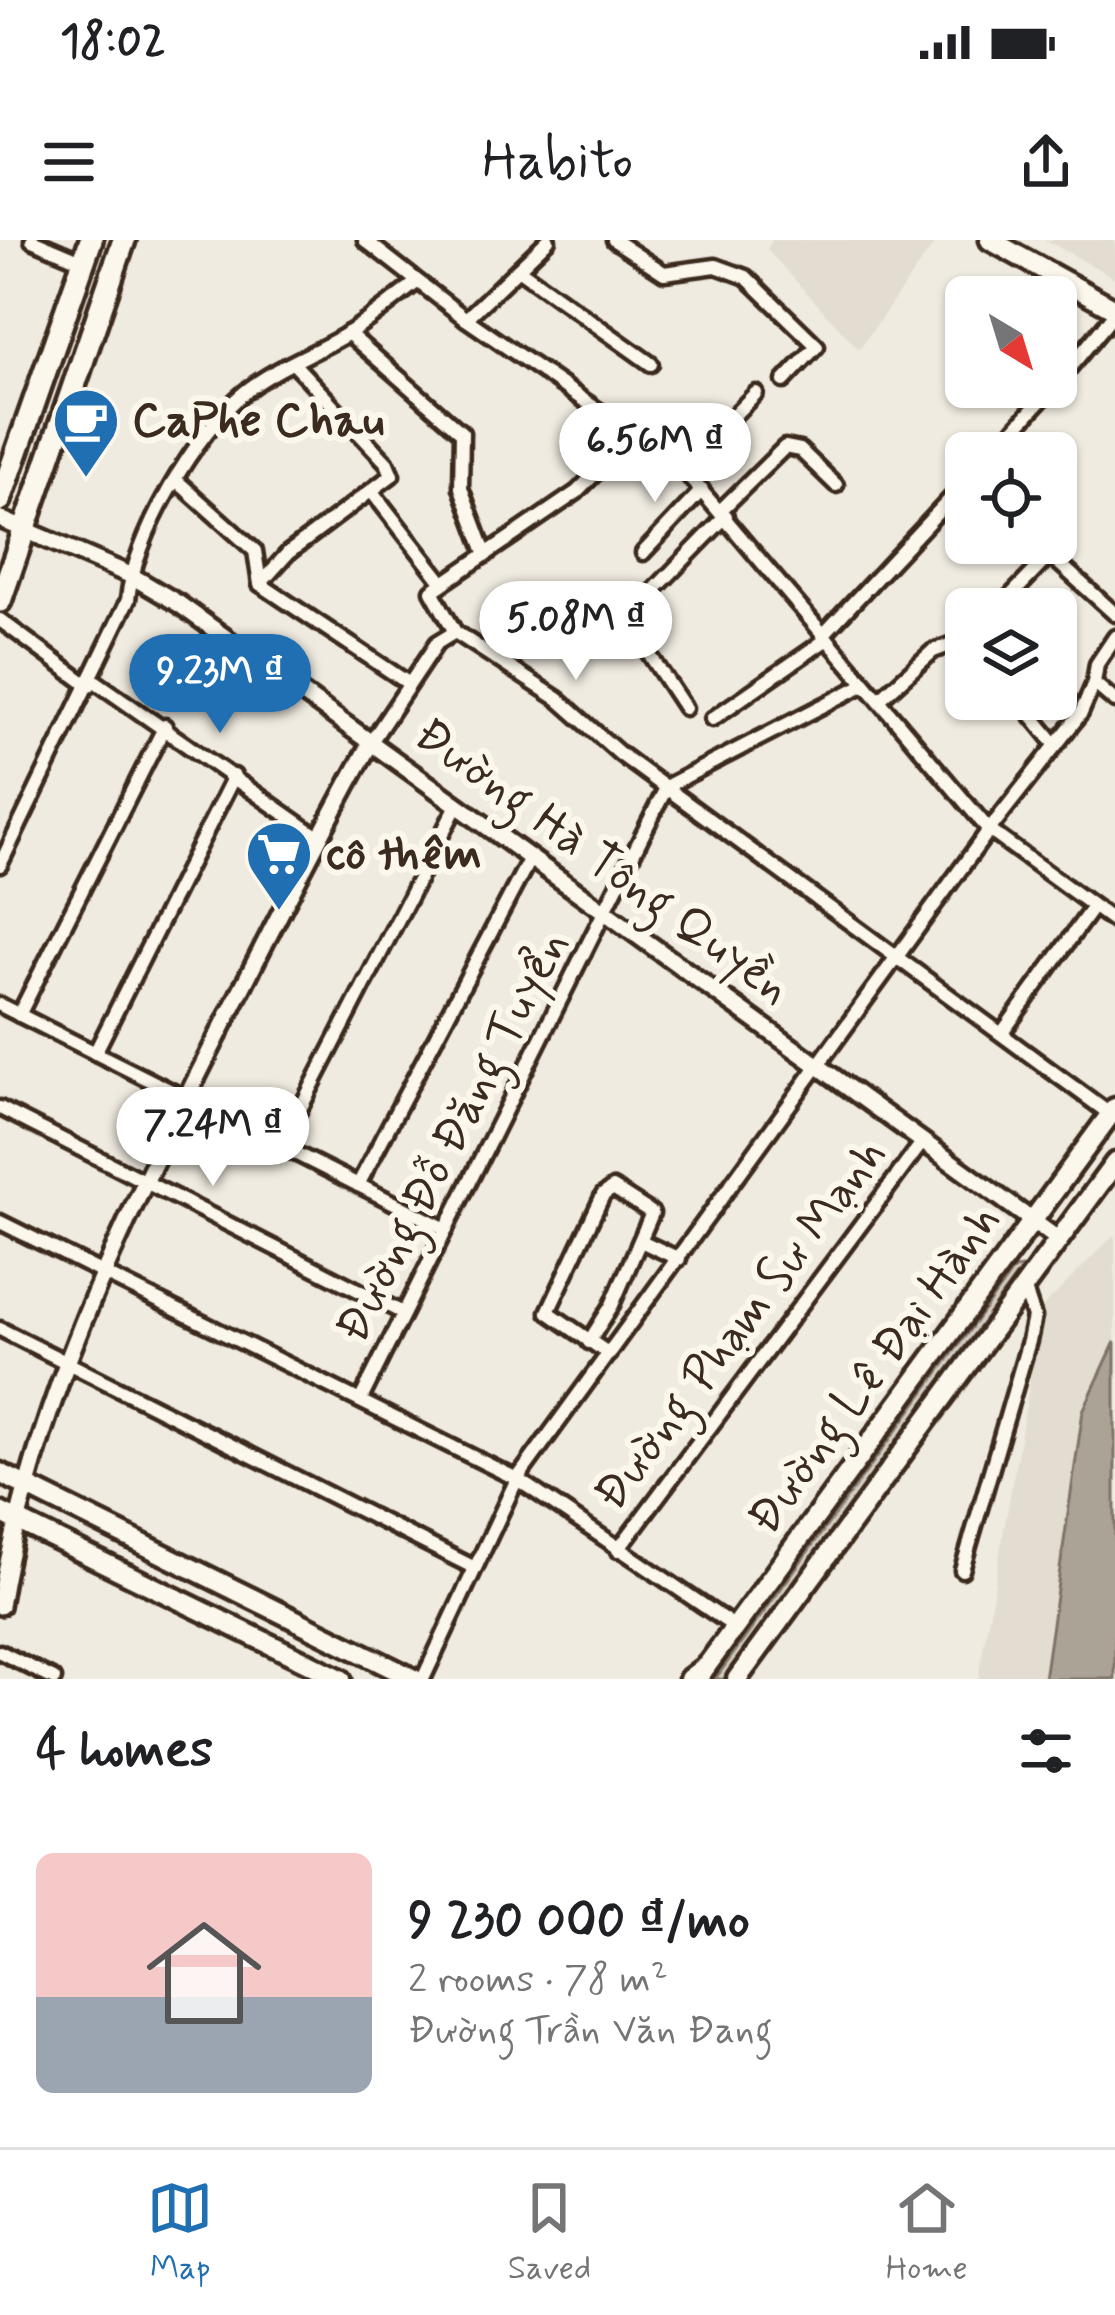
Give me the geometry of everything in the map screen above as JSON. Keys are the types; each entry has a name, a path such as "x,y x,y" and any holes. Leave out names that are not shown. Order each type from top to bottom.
{"highway":[{"path":"0,601 124,240"},
{"path":"0,500 87,251"}],"main road":[{"path":"989,240 1115,311"},
{"name":"Đường Lê Đại Hành","path":"698,1675 1113,1113"},
{"name":"Đường Lê Đại Hành","path":"737,1679 1115,1162"},
{"path":"0,1473 418,1679"},
{"path":"7,1516 341,1679"}],"street":[{"path":"32,240 87,251"},
{"path":"365,240 466,319 682,468 989,830 1115,922"},
{"path":"466,319 548,240"},
{"path":"614,240 664,273 716,266 758,286 817,346 784,381"},
{"path":"518,269 651,364"},
{"path":"0,865 91,683 128,600 130,575 177,481 244,392 348,333 417,281"},
{"path":"1077,357 1115,311"},
{"path":"348,333 462,433 461,488 486,555"},
{"path":"260,584 310,535 392,475 293,364"},
{"path":"682,468 756,393"},
{"path":"1012,432 1033,408"},
{"path":"633,435 577,491 432,591 455,632 558,699 620,754 1113,1113"},
{"path":"685,708 626,619 763,474 777,453 793,446 836,485"},
{"path":"177,481 255,551 260,584 408,683"},
{"path":"643,554 703,490"},
{"path":"373,493 443,583"},
{"path":"712,718 825,637 945,505"},
{"name":"Đường Hà Tông Quyền","path":"0,519 130,575 371,742 1059,1240"},
{"path":"1018,588 1050,555 1115,614"},
{"path":"0,620 91,683 165,726 319,837"},
{"path":"0,1606 7,1516 25,1485 101,1272 143,1181 371,742 437,644 455,632"},
{"path":"418,1679 518,1479 989,830 1081,713 1094,683 1096,664 1115,637"},
{"path":"879,700 933,651 945,647"},
{"path":"1094,683 1115,701"},
{"path":"667,786 865,684"},
{"path":"1035,720 1056,745"},
{"path":"19,1015 165,726"},
{"path":"94,1053 233,776"},
{"name":"Đường Đỗ Đăng Tuyển","path":"362,1397 667,786"},
{"path":"281,1146 456,807"},
{"path":"358,1185 530,859"},
{"path":"1002,1033 1093,907"},
{"path":"0,1005 446,1229"},
{"path":"0,1108 403,1313"},
{"name":"Đường Phạm Sư Mạnh","path":"618,1550 922,1144"},
{"path":"589,1342 652,1218 650,1208 608,1190 549,1306 552,1319 589,1342 609,1354"},
{"path":"0,1222 362,1397 518,1479 735,1627"},
{"path":"640,1241 679,1258"},
{"path":"962,1570 1029,1341 1034,1317 1024,1287"},
{"path":"0,1329 473,1567"},
{"path":"0,1652 55,1679"}],"shaded area":[{"path":"772,240 937,240 859,349 767,250"},
{"path":"1045,240 1115,240 1115,278"},
{"path":"1115,1234 1115,1679 978,1679 1043,1307"},
{"path":"1022,1268 724,1679 715,1679 1014,1269"},
{"path":"1115,1342 1115,1679 1044,1679 1083,1411"}],"place":[{"name":"CaPhe Chau","path":"86,480"},
{"name":"cô thêm","path":"279,913"}]}
